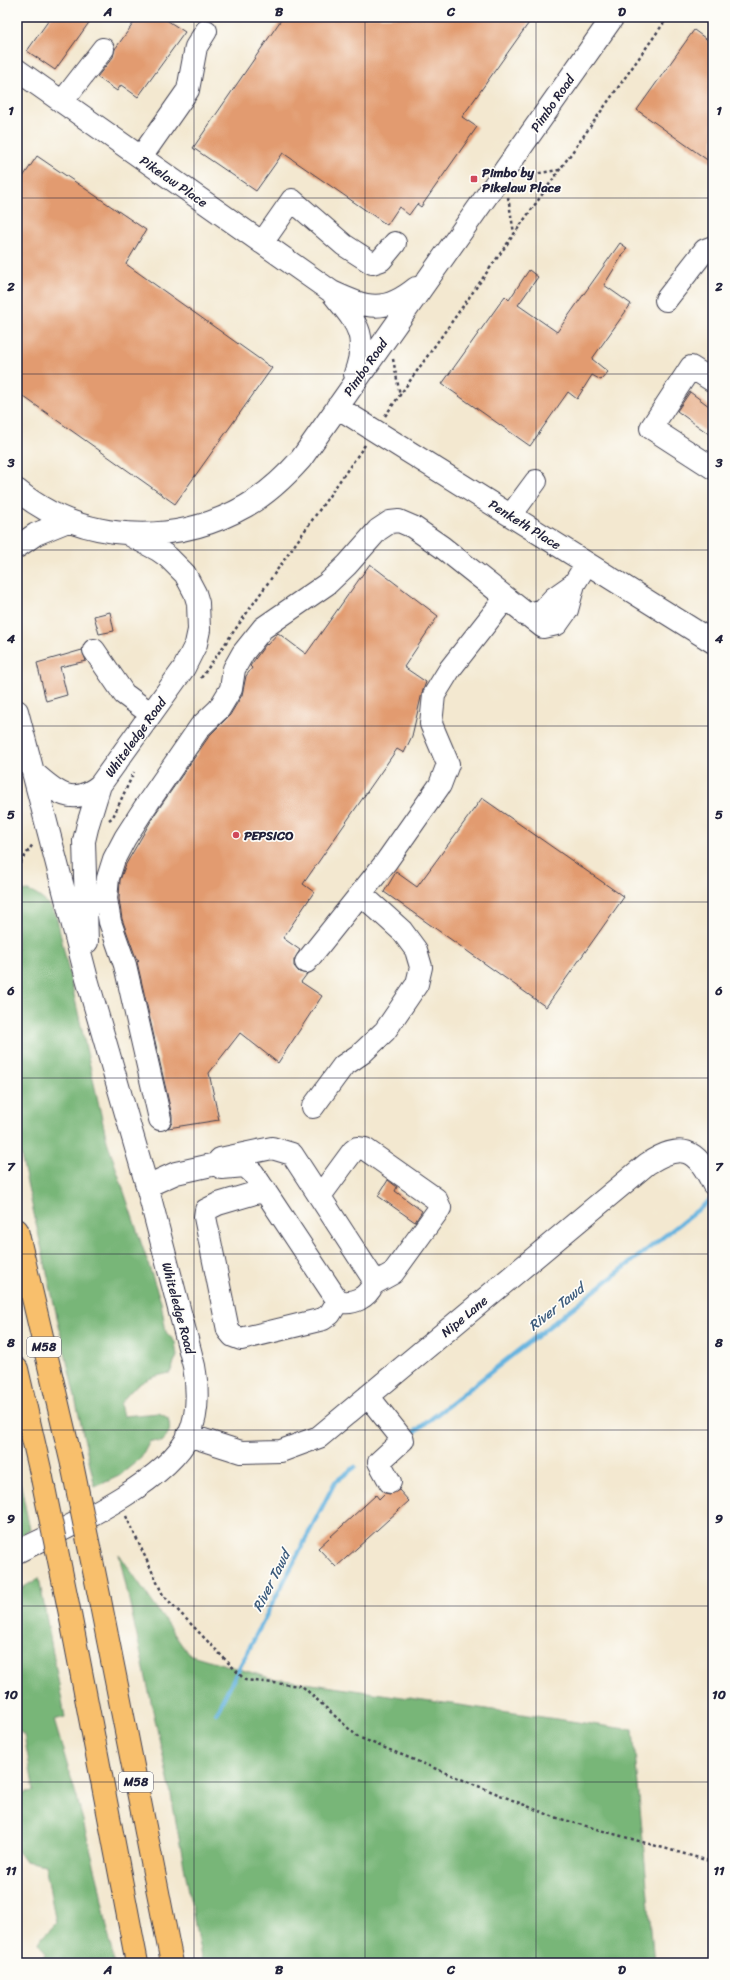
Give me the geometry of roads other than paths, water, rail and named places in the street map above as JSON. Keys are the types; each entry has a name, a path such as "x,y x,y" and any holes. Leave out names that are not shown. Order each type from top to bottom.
{"highway":[{"name":"M58","path":"17,1230 72,1464 172,1963"},
{"name":"M58","path":"17,1368 42,1478 70,1614 137,1963"}],"street":[{"name":"Pimbo Road","path":"17,490 38,505 68,521 109,532 128,534 165,532 198,527 246,506 284,477 301,459 612,19"},
{"path":"141,157 188,90 196,47 206,31"},
{"path":"62,102 103,49"},
{"name":"Pikelaw Place","path":"17,70 332,292 364,305 376,307 387,305 407,295 434,270"},
{"path":"262,242 292,200 344,245 372,263 381,260 395,243"},
{"path":"666,300 705,250 713,247"},
{"name":"Pikelaw Place","path":"332,292 353,319 362,337 362,349 358,364 341,401"},
{"path":"713,381 691,367 651,428 713,468"},
{"name":"Penketh Place","path":"341,401 511,515 713,642"},
{"path":"511,515 536,481"},
{"path":"17,547 36,534 68,521"},
{"path":"160,1119 125,965 110,922 106,900 108,878 114,859 125,838 200,727 219,709 231,689 234,669 243,653 263,628 327,584 347,565 378,530 390,522 400,521 419,531 442,547 525,615 542,627 557,624 567,610 574,584 587,563"},
{"name":"Whiteledge Road","path":"88,979 84,841 100,785 184,668 196,644 199,630 198,603 191,583 178,566 158,550 128,534"},
{"path":"306,962 386,862 440,785 448,764 431,724 434,695 450,669 505,599"},
{"path":"94,650 124,694 151,714"},
{"name":"Whiteledge Road","path":"17,711 88,979 146,1186 196,1379 197,1403 188,1435 182,1446 166,1466 118,1498 17,1552"},
{"path":"33,772 52,790 69,796 91,792 100,785"},
{"path":"313,1107 343,1066 362,1053 386,1031 417,984 421,967 416,950 402,931 361,894"},
{"path":"146,1186 176,1173 216,1164 220,1159 272,1148 292,1154 372,1277 373,1284"},
{"path":"216,1164 222,1168 245,1166 253,1173 338,1301 351,1303 355,1301 366,1294 373,1284 393,1273 440,1208 436,1199 365,1150 357,1148 353,1151 320,1196"},
{"name":"Nipe Lane","path":"188,1435 241,1452 281,1451 319,1437 641,1169 660,1155 676,1151 690,1152 707,1169 713,1183"},
{"path":"265,1190 218,1204 206,1210 205,1217 228,1330 233,1336 241,1339 323,1319 330,1314 338,1301"},
{"path":"368,1396 403,1440 379,1462 390,1482"}],"waterway":[{"name":"River Tawd","path":"413,1433 713,1198"},
{"name":"River Tawd","path":"216,1713 335,1482 355,1467"}],"place":[{"name":"Pimbo by Pikelaw Place","path":"474,179"},
{"name":"PEPSICO","path":"236,835"}]}
